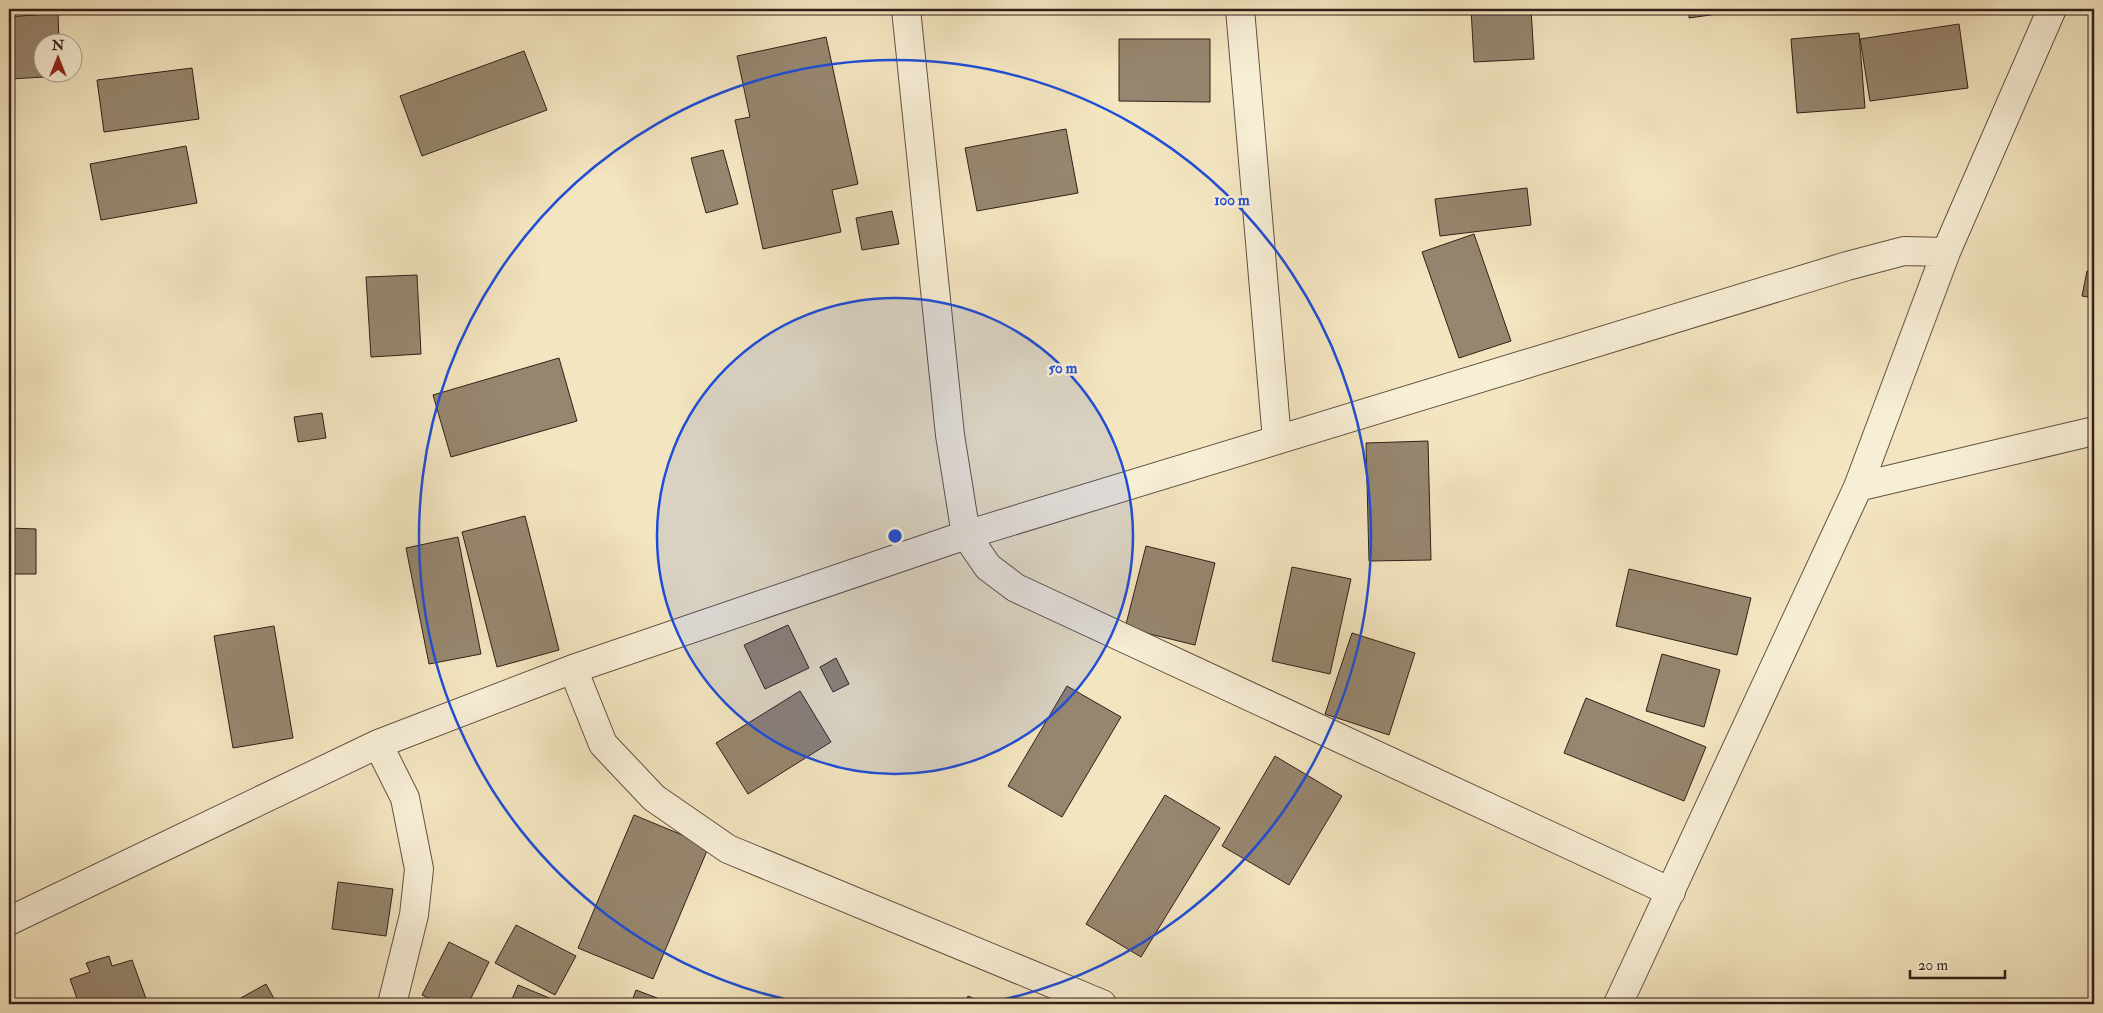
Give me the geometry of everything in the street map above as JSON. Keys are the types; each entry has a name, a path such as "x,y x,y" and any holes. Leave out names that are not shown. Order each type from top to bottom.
{"street":[{"path":"906,9 950,435 966,536 988,567 1016,588 1671,892"},
{"path":"1240,9 1277,440"},
{"path":"1618,1004 1858,487 1946,252 2052,9"},
{"path":"9,921 378,744 572,669 966,536 1847,266 1904,251 1946,252"},
{"path":"1858,487 2094,431"},
{"path":"572,669 602,744 654,798 728,849 1102,1004"},
{"path":"378,744 405,798 419,869 414,915 392,1004"}],"building":[{"path":"1471,9 1531,9 1534,59 1474,62"},
{"path":"1689,9 1753,9 1689,18"},
{"path":"58,13 59,32 32,32 32,78 9,79 9,17"},
{"path":"1959,24 1968,88 1870,101 1860,39"},
{"path":"1859,33 1865,108 1797,113 1791,39"},
{"path":"826,37 858,184 832,190 841,232 763,249 735,120 750,117 737,56"},
{"path":"1119,39 1210,39 1210,102 1119,101"},
{"path":"524,51 547,110 422,156 400,96"},
{"path":"192,68 199,119 104,132 97,80"},
{"path":"1066,129 1078,193 977,211 965,148"},
{"path":"186,146 197,203 101,220 90,164"},
{"path":"723,150 738,204 706,213 691,158"},
{"path":"1527,188 1531,225 1440,236 1435,199"},
{"path":"892,211 899,244 862,250 856,218"},
{"path":"1474,234 1511,341 1459,358 1422,252"},
{"path":"2087,271 2094,273 2094,298 2082,296"},
{"path":"417,275 421,354 371,357 366,277"},
{"path":"559,358 577,421 451,457 433,395"},
{"path":"322,413 326,438 298,442 294,417"},
{"path":"1428,441 1431,560 1369,561 1366,443"},
{"path":"525,516 559,650 497,667 462,532"},
{"path":"9,528 36,529 36,574 9,574"},
{"path":"458,537 481,654 429,664 406,548"},
{"path":"1146,546 1215,563 1195,645 1125,628"},
{"path":"1292,567 1351,579 1330,674 1272,661"},
{"path":"1629,569 1751,598 1737,655 1616,626"},
{"path":"788,625 809,668 765,689 744,645"},
{"path":"274,626 293,738 233,748 214,636"},
{"path":"1352,633 1415,653 1389,735 1325,714"},
{"path":"1662,654 1720,670 1704,727 1646,711"},
{"path":"836,658 849,684 833,692 820,667"},
{"path":"1067,686 1121,717 1062,817 1008,786"},
{"path":"800,691 831,742 748,794 716,743"},
{"path":"1586,698 1706,747 1684,801 1564,753"},
{"path":"1275,756 1342,796 1289,885 1222,846"},
{"path":"1165,795 1220,828 1141,957 1086,924"},
{"path":"634,815 709,846 653,979 578,948"},
{"path":"338,882 393,889 386,936 332,929"},
{"path":"516,925 576,956 555,995 495,963"},
{"path":"449,942 489,962 468,1004 440,1004 422,995"},
{"path":"109,956 112,966 132,960 148,1004 79,1004 70,979 90,972 86,963"},
{"path":"266,984 277,1004 230,1004"},
{"path":"518,985 559,1002 558,1004 510,1004"},
{"path":"636,990 673,1004 631,1004"},
{"path":"968,996 986,1004 964,1004"}]}
